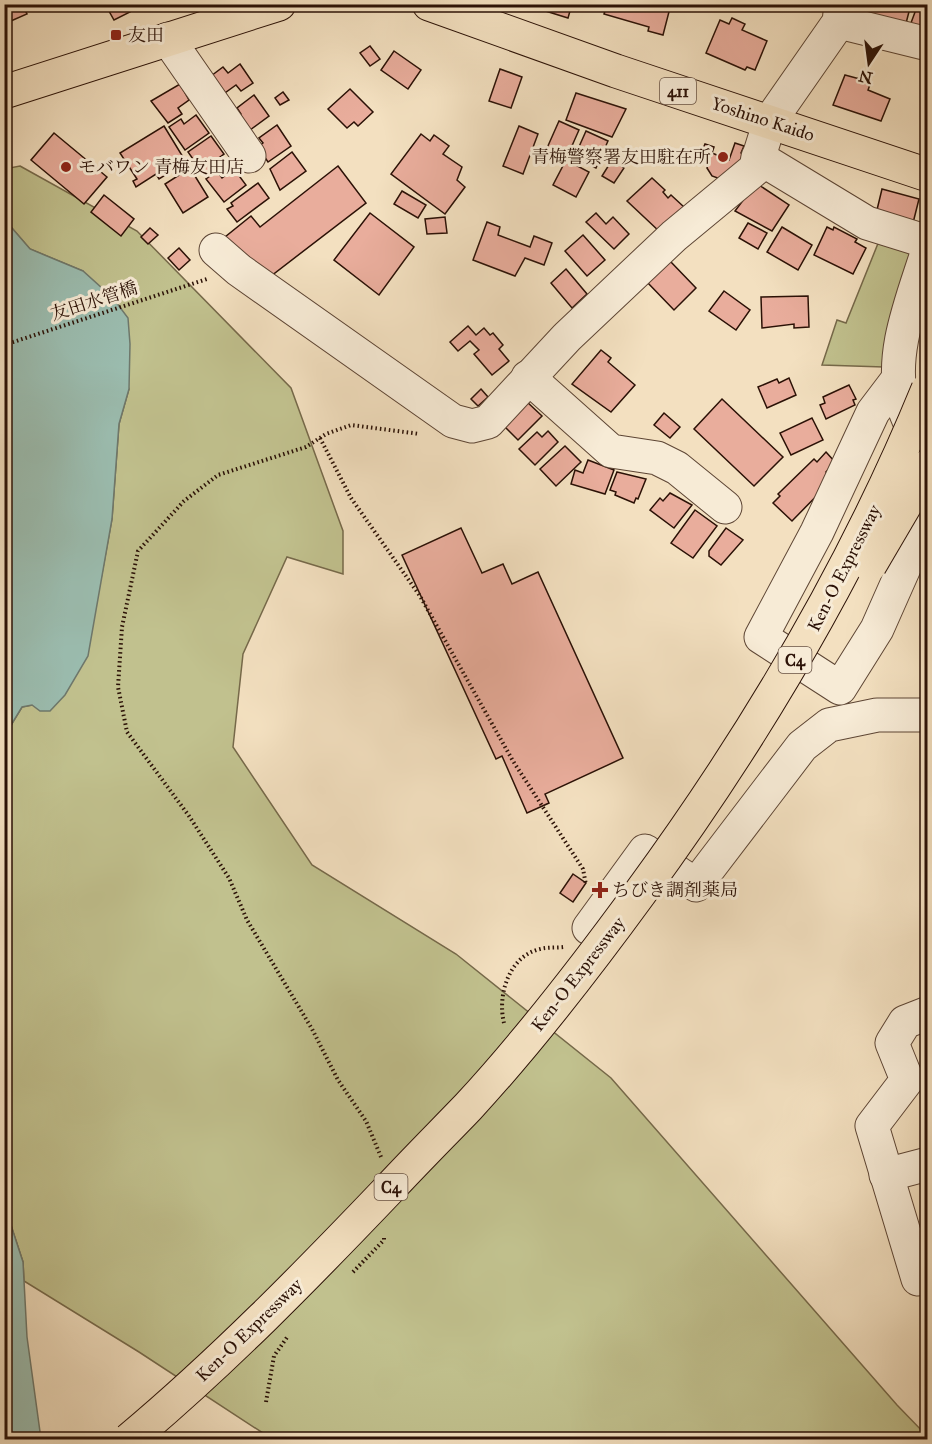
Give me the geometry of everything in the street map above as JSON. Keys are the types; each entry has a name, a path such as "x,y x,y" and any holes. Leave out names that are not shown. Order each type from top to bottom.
{"main road":[{"path":"9,90 279,4"},
{"name":"Yoshino Kaido","path":"429,4 616,71 927,175"},
{"name":"Ken-O Expressway","path":"129,1440 178,1398 327,1254 469,1105 592,958 687,829 749,735 803,646 855,552 901,453 913,384"},
{"name":"Ken-O Expressway","path":"154,1440 267,1335 394,1209 482,1115 595,977 699,837 761,744 927,464"}],"street":[{"path":"216,250 239,270 453,421 472,426 488,422 528,377 674,236 755,169 770,121 840,13 927,44"},
{"path":"168,39 249,156"},
{"path":"758,157 867,223 927,242"},
{"path":"927,250 905,325 913,384 903,406 927,464"},
{"path":"528,377 611,451 657,458 677,468 725,507"},
{"path":"913,384 873,412 817,532 761,637 840,688 877,629 908,559 927,528"},
{"path":"589,928 645,851 696,885 802,746 829,725 877,716 927,715"},
{"path":"919,1268 886,1175 872,1126 907,1080 892,1043 905,1022 927,1013"},
{"path":"886,1175 927,1164"}],"path":[{"name":"友田水管橋","path":"4,345 192,283"},
{"path":"382,1161 366,1121 338,1080 312,1029 247,920 229,878 189,816 127,732 118,687 122,627 138,551 183,501 218,475 306,447 320,438 351,425 423,435"},
{"path":"320,438 351,498 420,596 513,761 583,869 591,910 589,928"}],"green space":[{"path":"20,166 137,231 291,388 343,531 343,574 287,557 243,654 233,747 312,865 456,954 611,1078 897,1405 927,1436 927,1439 272,1439 139,1352 24,1281 23,1262 4,1204 5,735 22,707 32,705 101,579 112,519 119,424 129,389 83,271 30,249 5,220 4,169"},
{"path":"881,236 915,245 884,367 822,365 837,320 846,323"}],"shaded area":[{"path":"5,220 30,249 83,271 113,298 128,318 130,344 129,389 119,424 112,519 88,656 65,695 50,711 40,711 32,705 22,707 5,735"},
{"path":"4,1204 23,1262 27,1337 41,1439 5,1439"}],"building":[{"path":"4,4 22,4 27,14 4,24"},
{"path":"105,4 126,4 130,12 114,20"},
{"path":"541,4 572,4 568,18 539,9"},
{"path":"607,4 671,4 663,35 648,31 649,27 604,14"},
{"path":"857,4 911,4 904,31 854,17"},
{"path":"918,4 928,4 928,38 908,31"},
{"path":"732,18 745,24 742,30 767,41 755,70 747,67 745,70 706,53 720,20 729,24"},
{"path":"370,46 380,59 370,66 360,53"},
{"path":"394,51 421,70 408,89 381,70"},
{"path":"240,64 253,83 241,91 236,85 222,95 207,79 223,67 228,73"},
{"path":"500,69 522,77 511,108 489,101"},
{"path":"845,75 871,82 868,90 890,99 881,121 833,105"},
{"path":"180,84 189,100 178,108 182,114 168,123 151,101"},
{"path":"350,89 373,112 358,126 354,122 347,128 328,109"},
{"path":"283,92 289,100 280,105 275,98"},
{"path":"576,93 626,109 612,137 566,120"},
{"path":"254,95 269,116 246,133 235,118 241,114 237,108"},
{"path":"196,115 209,133 185,150 169,127 181,119 184,124"},
{"path":"559,121 579,130 567,157 547,148"},
{"path":"277,125 291,146 268,162 258,147 263,143 259,138"},
{"path":"164,126 186,162 159,179 156,174 136,187 133,181 137,179 120,153"},
{"path":"519,126 538,134 523,174 503,166"},
{"path":"586,131 608,141 596,168 574,158"},
{"path":"54,133 107,177 84,204 31,160"},
{"path":"421,134 430,141 434,135 449,146 443,154 462,167 457,180 465,187 445,214 391,174"},
{"path":"211,136 224,154 212,163 216,168 205,176 188,152"},
{"path":"735,143 744,146 741,153 745,155 726,181 712,176 707,168 708,164 698,161 705,144 714,147 712,153 729,160"},
{"path":"292,152 306,171 280,190 270,169"},
{"path":"566,160 589,172 576,197 553,185"},
{"path":"612,160 624,168 614,183 602,176"},
{"path":"338,166 366,203 271,276 225,237 251,216 260,227"},
{"path":"190,168 208,197 183,213 165,184"},
{"path":"234,169 246,185 224,202 206,179 217,171 222,178"},
{"path":"652,178 665,190 663,192 668,198 671,195 684,207 661,233 627,201"},
{"path":"258,183 269,198 237,222 227,209 233,206 231,203"},
{"path":"756,183 789,205 772,231 735,211"},
{"path":"882,189 919,199 913,223 876,214"},
{"path":"402,191 426,205 418,218 394,204"},
{"path":"104,195 134,219 121,236 91,212"},
{"path":"370,213 414,247 379,295 334,260"},
{"path":"596,213 606,224 613,217 629,234 614,249 586,222"},
{"path":"445,217 447,233 427,234 425,219"},
{"path":"487,222 500,227 498,235 530,247 534,236 552,243 544,265 525,258 515,276 473,260"},
{"path":"748,223 767,233 758,249 739,238"},
{"path":"782,227 812,245 798,270 767,252"},
{"path":"827,227 833,230 834,227 857,239 855,242 866,248 853,274 814,255"},
{"path":"150,228 158,235 148,244 141,237"},
{"path":"583,235 605,260 587,276 565,251"},
{"path":"179,248 190,260 179,270 168,258"},
{"path":"670,261 696,288 674,310 647,282"},
{"path":"566,269 587,294 572,308 551,283"},
{"path":"724,291 750,310 736,330 709,311"},
{"path":"808,296 809,327 794,328 794,324 762,328 761,297"},
{"path":"468,326 476,335 484,328 490,335 493,333 503,345 499,349 509,361 492,375 474,354 479,350 470,341 458,351 450,342"},
{"path":"601,350 611,358 608,362 635,385 611,412 572,384"},
{"path":"789,378 796,395 767,408 758,387 777,379 779,383"},
{"path":"849,385 856,399 853,400 855,405 826,419 820,405 825,403 823,397"},
{"path":"481,389 488,397 478,406 471,399"},
{"path":"722,399 783,457 754,486 694,429"},
{"path":"526,401 542,416 518,440 503,425"},
{"path":"664,413 680,427 670,438 654,425"},
{"path":"812,418 823,440 791,455 780,433"},
{"path":"548,431 558,442 535,465 519,449 537,432 542,437"},
{"path":"565,446 581,462 556,486 540,469"},
{"path":"826,452 835,462 826,472 833,479 792,521 773,503 780,496 778,494 814,459 817,462"},
{"path":"588,460 614,470 605,494 571,484 575,470 583,473"},
{"path":"617,472 646,479 634,503 615,495 616,492 610,490"},
{"path":"670,493 692,505 674,528 650,510 660,498 663,501"},
{"path":"695,510 717,526 693,558 671,543"},
{"path":"461,528 482,573 503,564 512,584 538,572 623,758 545,794 549,803 527,813 502,756 496,759 402,555"},
{"path":"726,528 743,540 721,565 709,556 709,551"},
{"path":"573,874 586,883 573,902 560,893"}],"place":[{"name":"友田","path":"116,35"},
{"name":"青梅警察署友田駐在所","path":"723,157"},
{"name":"モバワン 青梅友田店","path":"66,167"},
{"name":"ちびき調剤薬局","path":"600,890"}]}
